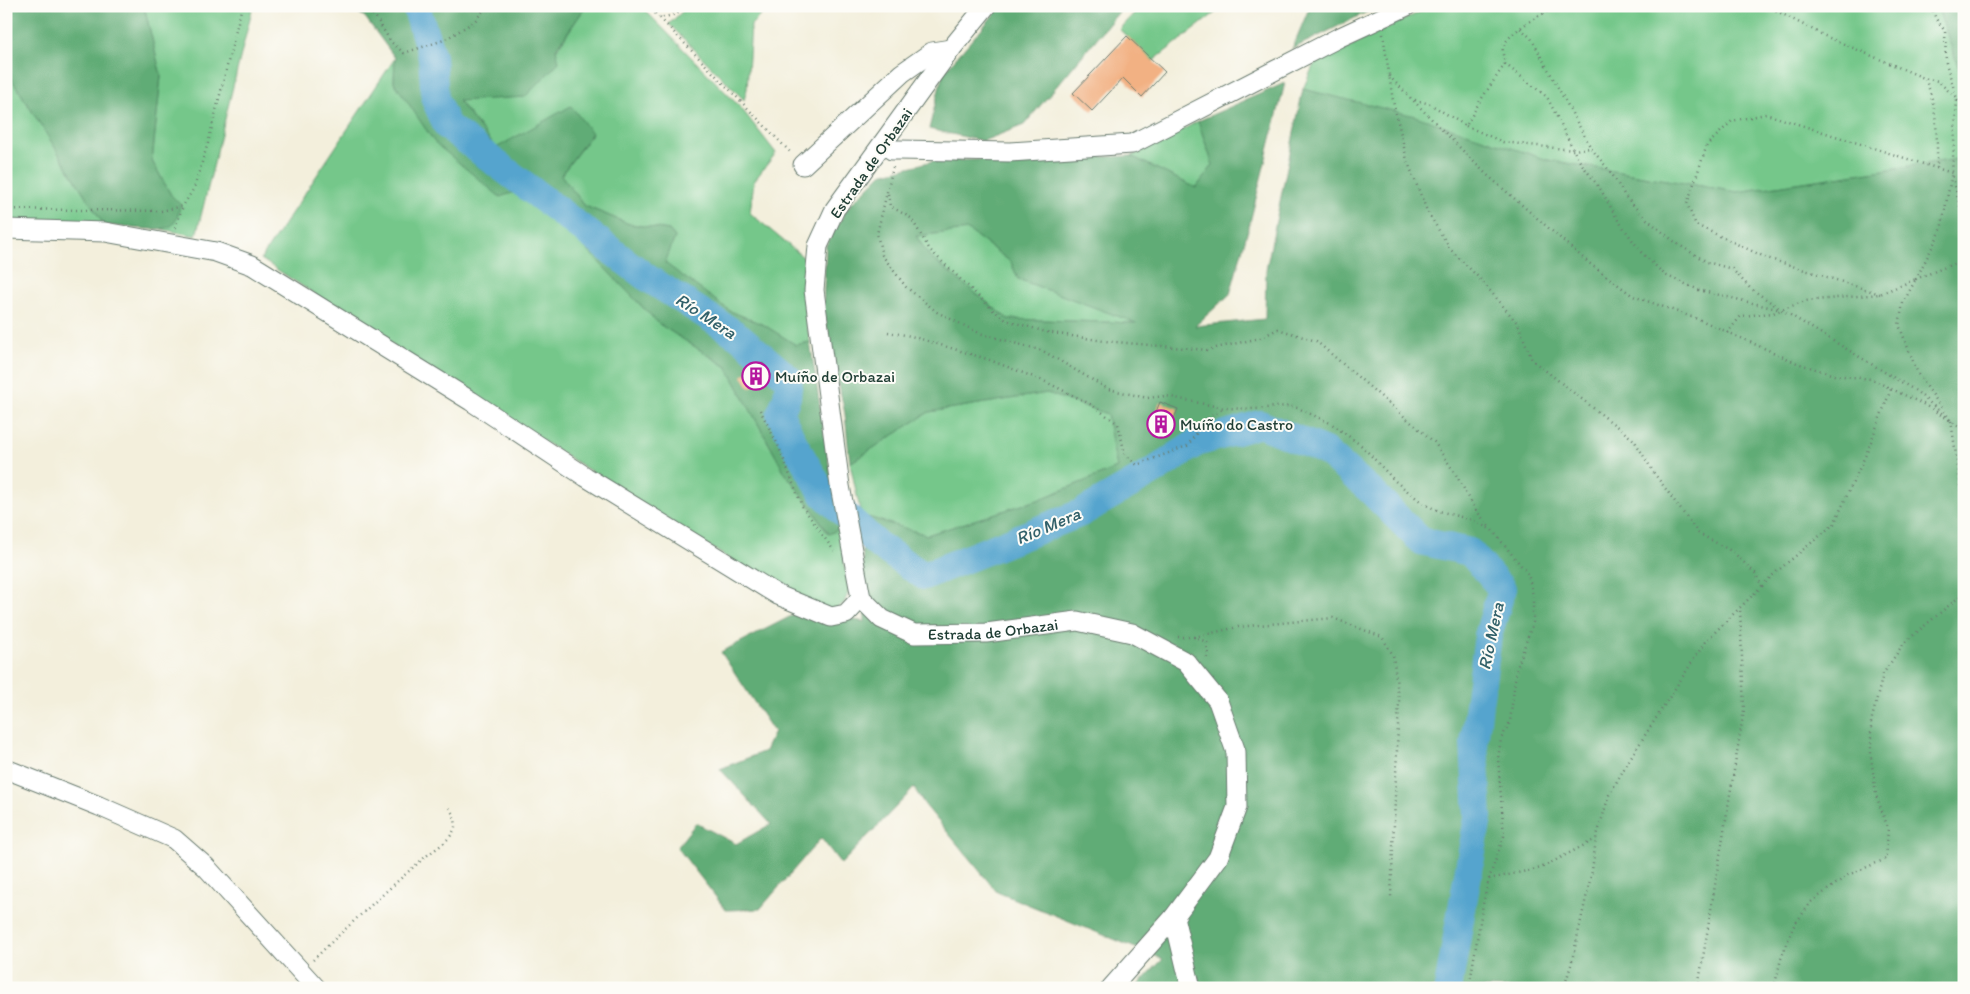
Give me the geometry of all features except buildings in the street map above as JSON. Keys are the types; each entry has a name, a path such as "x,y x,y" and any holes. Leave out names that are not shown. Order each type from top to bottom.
{"street":[{"name":"Estrada de Orbazai","path":"986,6 951,49 892,146 835,210 818,246 814,290 840,486 861,598 882,619 914,634 986,633 1077,621 1132,633 1186,662 1218,701 1236,752 1237,807 1218,858 1174,917 1111,988"},
{"path":"892,146 1010,152 1132,144 1338,38 1382,12 1408,6"},
{"path":"803,165 902,73 932,52 951,49"},
{"path":"6,229 105,232 216,252 252,265 471,401 586,477 778,594 831,617 846,614 861,598"},
{"path":"6,769 99,806 174,839 206,867 316,988"},
{"path":"1174,917 1191,988"}],"path":[{"path":"170,244 183,206 194,188 208,143 242,6"},
{"path":"360,6 374,16 391,42 404,53 444,40 474,22 487,6"},
{"path":"648,6 782,145"},
{"path":"660,18 676,14 684,6"},
{"path":"1537,6 1544,14"},
{"path":"1466,126 1480,100 1505,64 1503,50 1507,39 1520,28 1559,6"},
{"path":"1767,6 1825,36 1924,78 1938,82 1957,99"},
{"path":"1931,6 1936,19 1945,31 1946,64 1957,99 1964,111"},
{"path":"1382,12 1393,101 1407,160 1428,211 1451,250 1482,281 1518,324 1532,360 1634,440 1654,473 1698,533 1733,552 1755,573 1762,586"},
{"path":"1520,28 1531,38 1590,148 1612,174 1625,196 1643,216 1676,243 1708,262 1732,270 1750,288 1782,310 1916,391 1964,431"},
{"path":"1505,64 1547,97 1573,150 1601,190 1618,220 1641,252 1665,275 1699,290 1782,310"},
{"path":"1389,76 1486,174 1589,263 1633,296 1702,321 1797,363 1834,375 1871,380 1923,404 1951,421"},
{"path":"1924,78 1930,90 1936,112 1937,168"},
{"path":"1957,99 1952,173 1941,230 1904,303 1899,325 1918,374 1951,421 1964,509"},
{"path":"1413,100 1430,104 1466,126 1503,142 1573,150 1590,148"},
{"path":"1880,294 1767,258 1696,225 1687,204 1707,145 1732,121 1766,114 1952,173"},
{"path":"892,146 887,191 877,234 883,258 906,287 937,312 979,333 1043,351 1108,389 1147,398 1166,396 1224,408 1256,409 1286,406 1298,408 1332,424 1362,446 1395,482 1424,504 1439,511 1472,520 1492,530"},
{"path":"1952,173 1960,208 1964,216"},
{"path":"887,191 890,206 911,218 930,250 1006,320 1046,332 1104,341 1207,350 1260,338 1278,329 1316,341 1434,442 1455,473 1476,510 1528,574 1533,595 1533,622 1516,671 1510,722 1501,739 1498,759 1504,836 1489,879 1483,904 1469,988"},
{"path":"6,209 161,211 183,206"},
{"path":"1728,333 1741,316 1773,313 1806,301 1880,294 1964,261"},
{"path":"888,332 911,336 987,360 1044,381 1092,404 1118,424 1125,454 1137,465 1187,446 1208,418 1224,408"},
{"path":"1564,988 1571,966 1592,871 1596,839 1609,795 1631,757 1705,642 1775,573 1834,524 1867,452 1892,389"},
{"path":"760,410 778,445 802,506 830,543 837,556"},
{"path":"1774,988 1781,958 1793,927 1811,902 1848,875 1886,859 1888,828 1876,795 1871,757 1871,722 1883,674 1904,643 1960,597 1964,584"},
{"path":"1698,988 1744,710 1740,607"},
{"path":"1194,637 1238,627 1333,618 1382,637 1393,656 1399,700 1391,897"},
{"path":"302,972 453,832 456,822 452,812 446,806"},
{"path":"1489,879 1541,868 1596,839"}],"green space":[{"path":"6,6 144,6 161,76 152,161 171,195 180,204 177,219 171,226 149,229 104,225 6,70"},
{"path":"144,6 253,6 196,236 161,229 171,225 171,195 152,161 161,76"},
{"path":"348,6 586,6 556,49 559,62 525,97 458,101 496,148 571,106 592,133 561,175 585,206 629,224 669,230 675,237 665,263 730,311 764,325 796,345 810,342 839,529 829,534 785,473 727,367 659,324 527,188 500,197 435,143 394,82 395,58 365,17"},
{"path":"586,6 641,6 741,108 776,153 754,181 750,213 809,262 804,292 810,342 796,345 764,325 730,311 664,263 675,237 669,230 629,224 585,206 561,175 592,134 496,148 458,100 525,97"},
{"path":"688,6 770,6 751,25 747,89 744,100 669,24"},
{"path":"1001,6 1124,6 1024,125 983,141 929,129 943,73"},
{"path":"1141,6 1224,6 1153,61 1119,29"},
{"path":"1310,6 1379,6 1292,49"},
{"path":"1432,6 1937,6 1964,83 1964,158 1737,192 1548,160 1303,89 1314,64"},
{"path":"1937,6 1964,6 1964,83"},
{"path":"395,58 394,82 527,187 659,324 727,367 785,473 807,501 828,534 839,529 849,591 844,603 837,608 826,610 780,591 401,351 261,259"},
{"path":"6,70 104,225 6,226"},
{"path":"1285,83 1230,294 1195,326 1265,319 1266,270 1303,89 1415,116 1548,160 1737,192 1964,158 1964,988 1135,988 1163,959 997,892 925,805 914,788 841,864 821,838 760,909 726,910 677,847 696,823 736,844 771,824 720,769 765,751 774,732 721,652 803,610 865,622 861,515 927,535 1038,500 1117,468 1107,414 1047,393 929,412 850,463 845,414 823,308 826,245 848,207 881,174 933,161 1131,156 1196,188 1213,165 1198,121","holes":["968,230 1011,262 1018,279 1136,323 1008,319 930,257 916,236"]},
{"path":"1198,121 1213,165 1196,188 1131,156 1159,143"},
{"path":"968,230 1011,262 1018,279 1138,323 1008,319 930,257 916,236"},
{"path":"1047,393 1107,414 1117,468 1038,500 927,535 861,515 850,463 929,412"}],"waterway":[{"name":"Río Mera","path":"416,6 432,57 435,99 447,126 646,277 740,337 789,379 787,397 780,414 796,447 824,495 877,544 924,576 1081,513 1157,469 1196,443 1260,424 1325,451 1371,491 1421,541 1470,552 1502,589 1488,636 1474,743 1478,817 1448,988"}],"place":[{"name":"Muíño de Orbazai","path":"756,376"},
{"name":"Muíño do Castro","path":"1161,424"}]}
